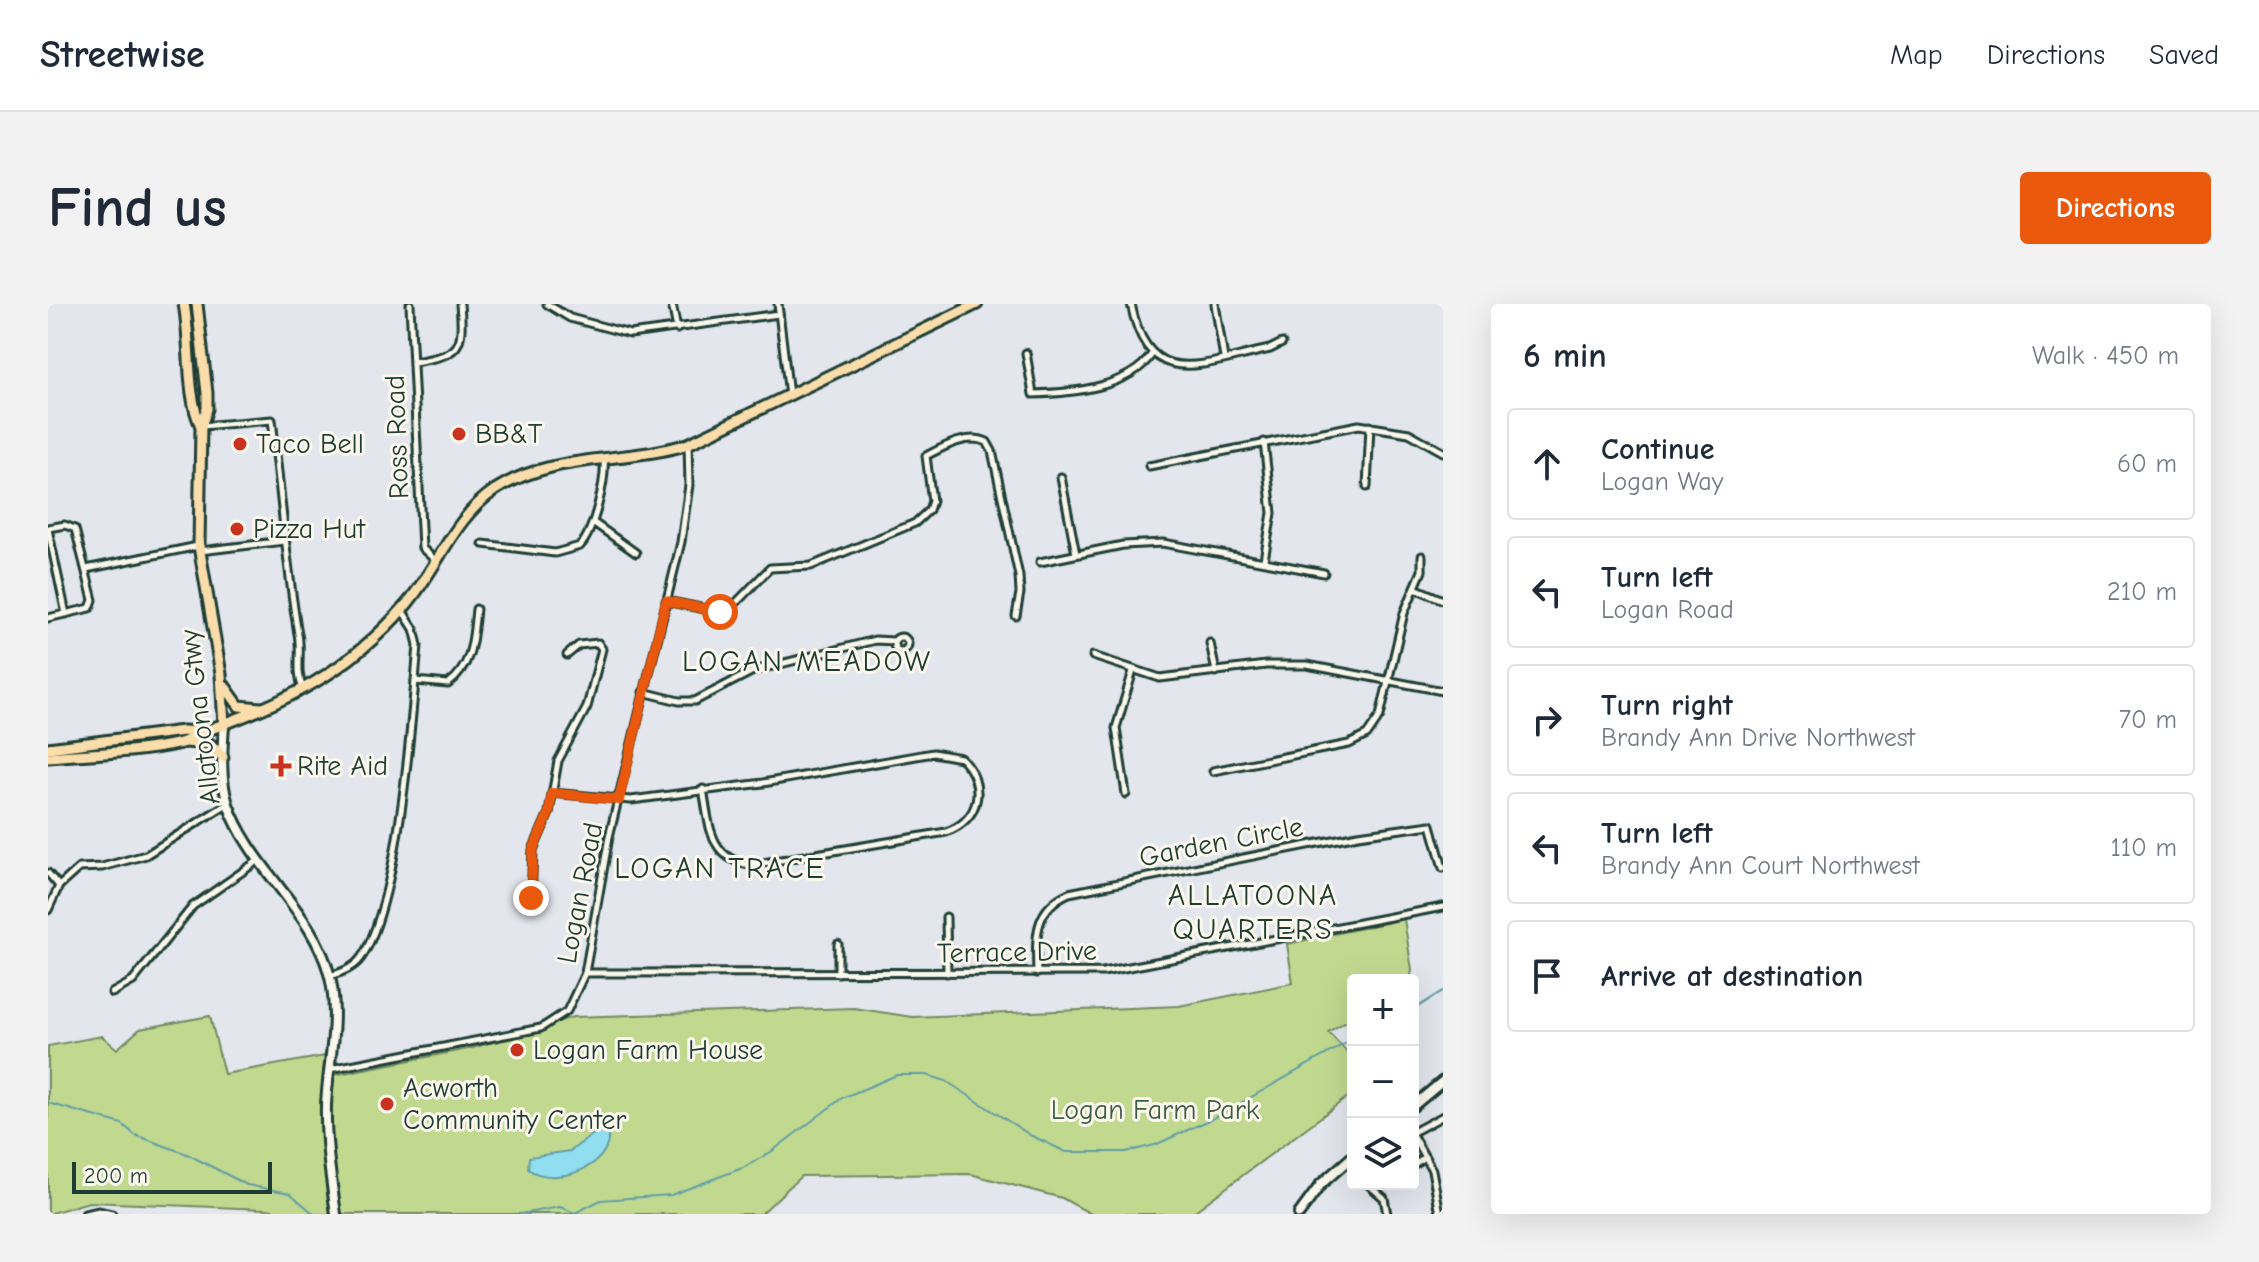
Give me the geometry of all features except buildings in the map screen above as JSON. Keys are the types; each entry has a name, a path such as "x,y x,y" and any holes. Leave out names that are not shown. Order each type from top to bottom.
{"main road":[{"path":"184,304 191,345 193,411 201,426"},
{"path":"197,304 207,393 207,409 201,426"},
{"path":"185,742 201,732 224,726 304,691 357,653 402,610 476,505 495,491 540,469 688,444 977,304"},
{"name":"Allatoona Gtwy","path":"201,426 200,548 221,678 224,726"},
{"path":"221,678 239,706 269,707"},
{"path":"48,748 183,731 201,732"},
{"path":"48,757 185,742 210,744 223,757"}],"street":[{"name":"Ross Road","path":"410,304 422,548 437,562"},
{"path":"414,362 449,354 459,347 463,338 460,304"},
{"path":"547,304 570,318 611,331 641,334 779,314"},
{"path":"672,304 677,329"},
{"path":"778,304 789,396"},
{"path":"1131,304 1137,334 1152,354 1178,365 1224,358 1282,343"},
{"path":"1215,304 1224,358"},
{"path":"1026,353 1033,394 1122,379 1139,370 1152,354"},
{"path":"201,426 272,420 284,541 299,636 298,670 304,691"},
{"path":"1367,487 1370,426"},
{"path":"1149,466 1264,442 1370,426 1409,433 1443,452"},
{"path":"666,601 720,612 734,605 770,568 811,566 915,523 929,510 932,501 926,456 941,446 976,439 987,442 992,451 1019,576 1016,616"},
{"path":"1264,442 1272,513 1264,560"},
{"name":"Logan Road","path":"329,1069 541,1028 567,1011 585,973 603,865 684,522 688,444"},
{"path":"483,544 569,551 585,540 594,523 597,497 606,478 604,457"},
{"path":"1061,477 1076,554"},
{"path":"594,523 636,553"},
{"path":"48,618 66,614 90,608 93,600 72,525 48,529 66,614"},
{"path":"86,569 200,548 284,541"},
{"path":"1040,562 1123,545 1163,543 1324,573"},
{"path":"1213,771 1359,741 1373,728 1380,716 1404,613 1422,571 1422,556"},
{"path":"1415,588 1443,600"},
{"path":"415,681 448,684 457,677 467,665 476,609"},
{"path":"330,976 360,960 387,893 415,681 417,636 402,610"},
{"path":"643,692 679,701 695,701 768,666 875,640 894,641"},
{"path":"531,898 533,850 549,813 558,761 587,707 602,649 598,643 588,643 567,655"},
{"path":"1210,643 1216,672"},
{"path":"1093,656 1107,658 1133,671 1172,679 1266,665 1307,665 1443,691"},
{"path":"1126,794 1116,728 1133,671"},
{"name":"Allatoona Gtwy","path":"224,726 223,757 228,804 260,860 313,937 330,976 335,1012 326,1134 336,1214"},
{"path":"552,793 619,800 703,789 763,783 933,753 952,755 968,766 977,784 978,797 968,819 946,832 751,865 729,860 716,846 703,789"},
{"path":"48,910 59,886 79,868 102,867 146,855 228,804"},
{"name":"Garden Circle","path":"1037,973 1038,922 1047,907 1069,893 1389,829 1431,825 1443,868"},
{"path":"112,993 133,981 193,906 260,860"},
{"path":"48,873 59,886"},
{"name":"Terrace Drive","path":"585,973 1037,973 1113,970 1443,907"},
{"path":"946,917 947,973"},
{"path":"838,944 838,973"},
{"path":"1419,1101 1443,1081"},
{"path":"1419,1130 1443,1116"},
{"path":"1419,1146 1432,1170 1440,1214"},
{"path":"1419,1161 1425,1157"},
{"path":"1299,1214 1321,1184 1347,1161"},
{"path":"1375,1190 1384,1198 1387,1214"},
{"path":"85,1214 99,1211 112,1214"}],"green space":[{"name":"Logan Farm Park","path":"1404,919 1411,974 1347,974 1347,1021 1328,1032 1347,1052 1347,1097 1191,1214 1091,1214 1062,1198 970,1174 801,1176 761,1214 294,1214 267,1209 89,1202 48,1214 48,1046 102,1036 117,1049 140,1029 210,1016 224,1074 325,1056 323,1077 473,1048 573,1017 854,1008 912,1017 1179,1006 1293,983 1287,944"}],"water":[{"path":"602,1128 608,1131 602,1155 580,1171 552,1176 528,1169 529,1157 570,1151"}],"waterway":[{"path":"1419,1006 1443,991"},
{"path":"520,1214 560,1207 575,1213 601,1200 671,1195 745,1167 771,1152 842,1098 897,1075 927,1075 946,1081 1030,1135 1066,1152 1126,1152 1155,1145 1218,1116 1347,1042"},
{"path":"48,1103 122,1124 135,1135 187,1154 247,1185 290,1193 314,1214"}],"place":[{"name":"BB&T","path":"459,434"},
{"name":"Taco Bell","path":"240,444"},
{"name":"Pizza Hut","path":"237,529"},
{"name":"Rite Aid","path":"281,766"},
{"name":"Logan Farm House","path":"517,1050"},
{"name":"Acworth Community Center","path":"387,1104"}],"district":[{"name":"LOGAN MEADOW","path":"807,661"},
{"name":"LOGAN TRACE","path":"720,868"},
{"name":"ALLATOONA QUARTERS","path":"1253,912"}],"route":[{"path":"531,898 533,850 549,813 552,793 619,800 666,601 720,612"}]}
